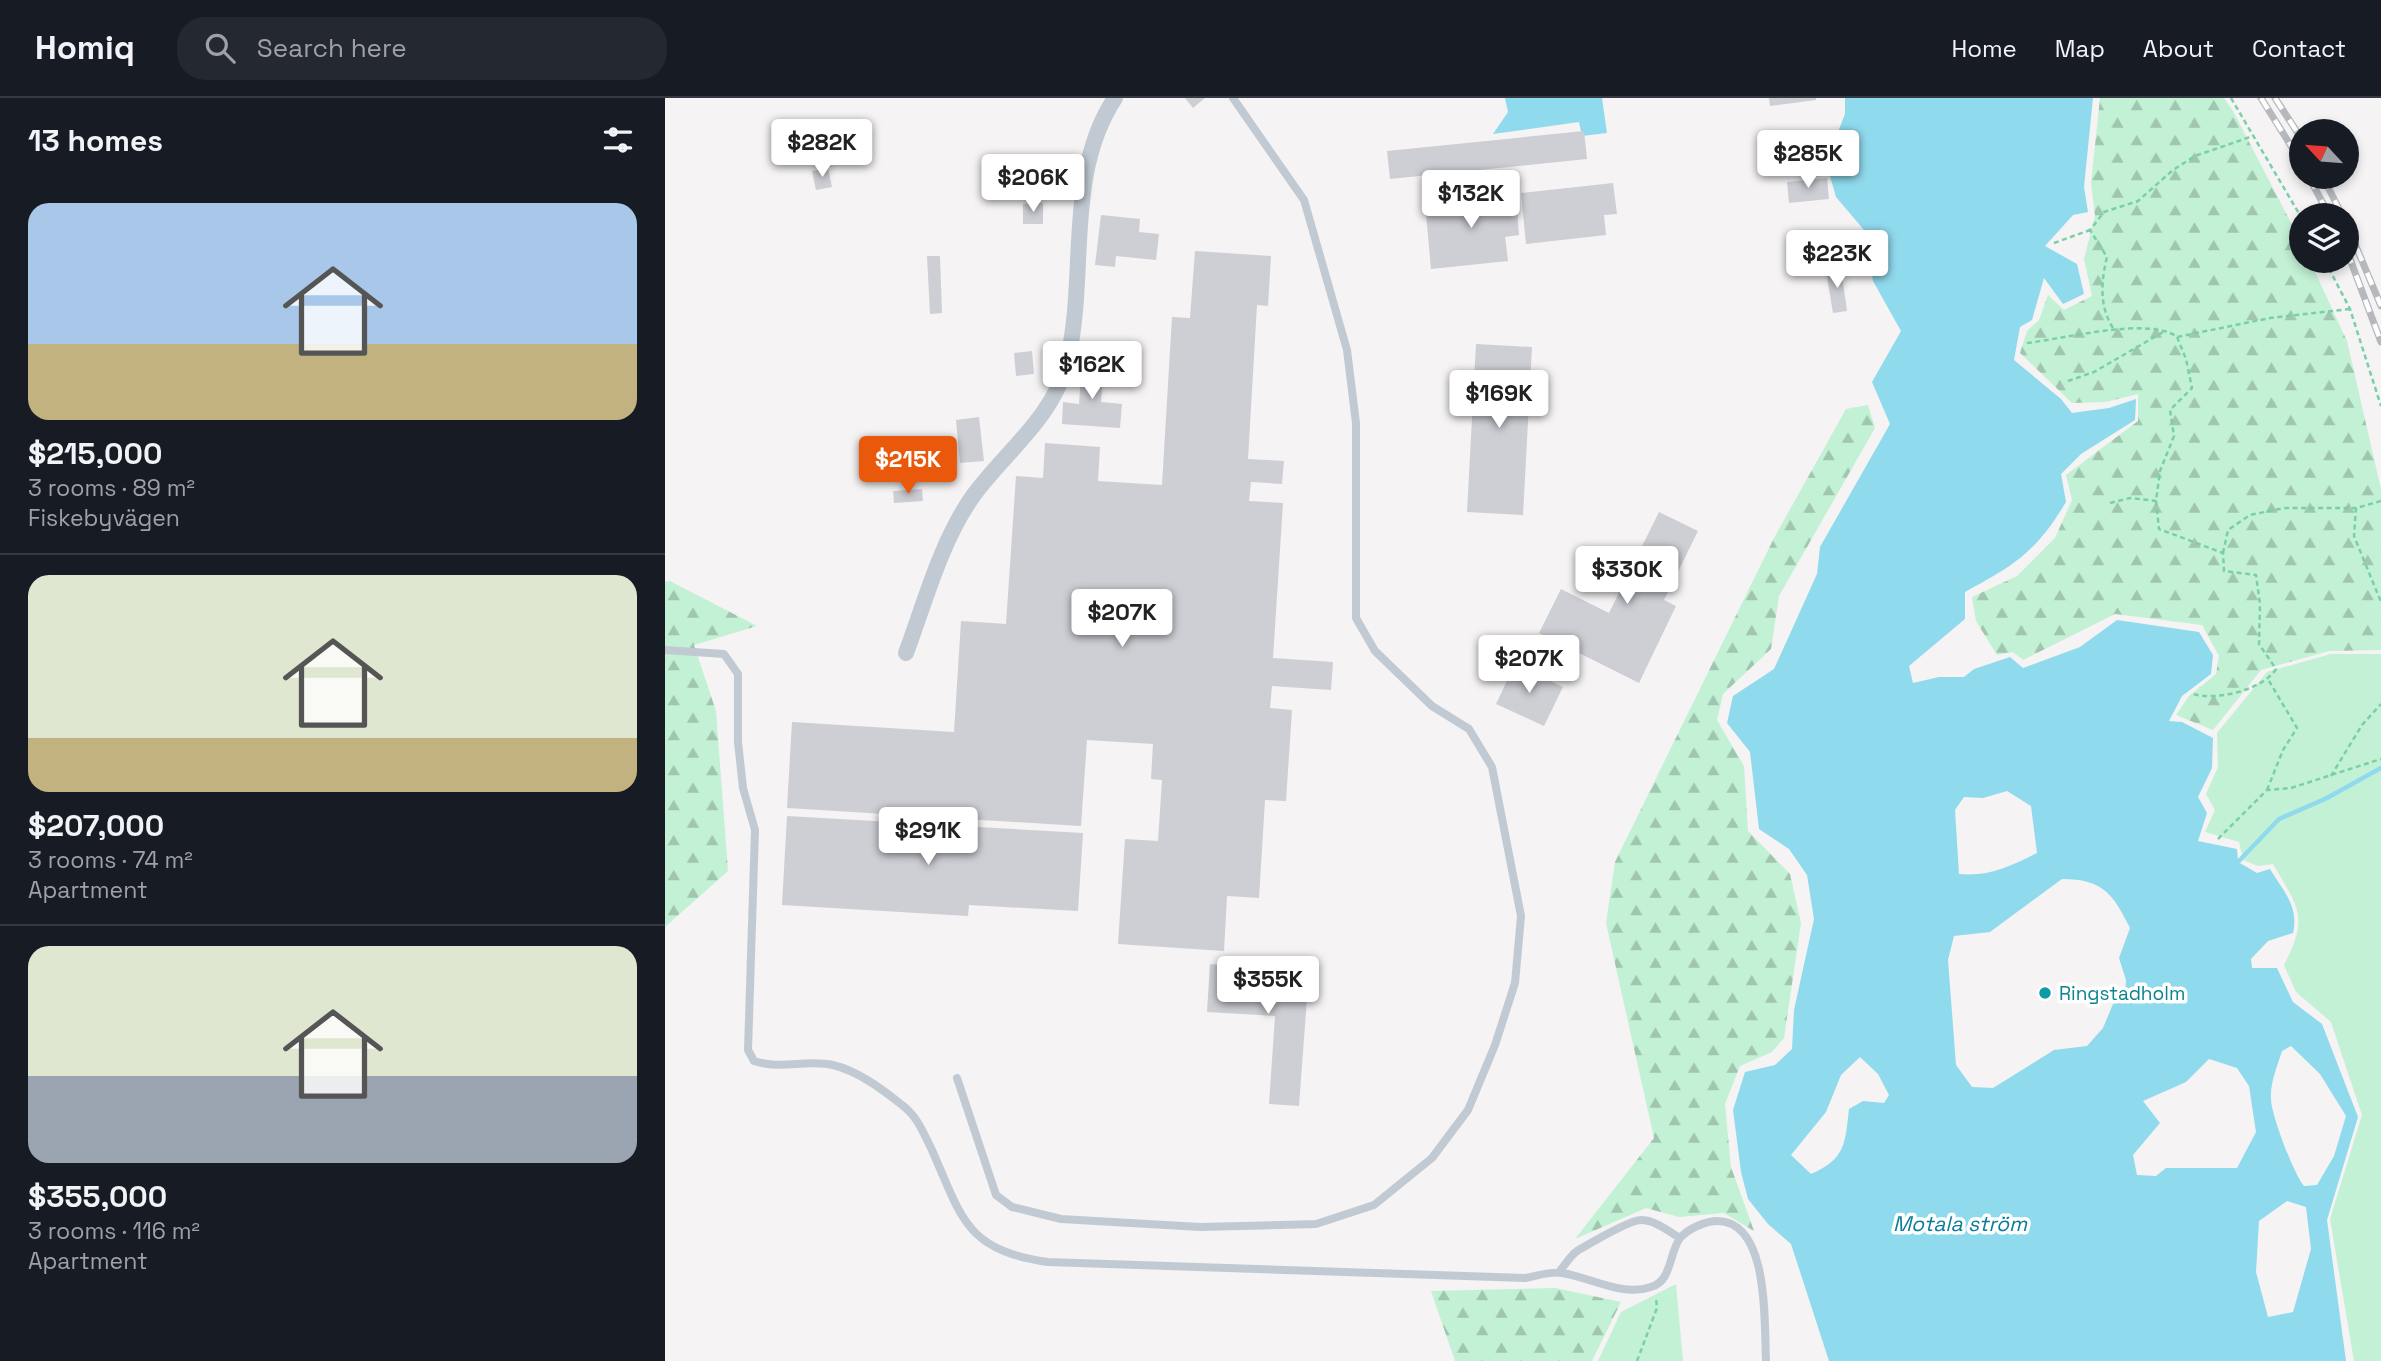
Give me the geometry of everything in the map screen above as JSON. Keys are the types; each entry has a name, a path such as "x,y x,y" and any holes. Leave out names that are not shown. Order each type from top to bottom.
{"street":[{"path":"906,653 951,538 972,498 1043,414 1059,387 1067,362 1075,314 1085,186 1099,122 1115,98"}],"lane":[{"path":"957,1078 996,1195 1012,1207 1061,1219 1172,1226 1316,1224 1374,1205 1432,1157 1468,1110 1495,1045 1515,983 1521,916 1492,767 1469,729 1432,706 1375,651 1356,618 1356,423 1349,362 1304,200 1233,98"},
{"path":"665,650 724,653 738,674 738,742 743,788 755,830 748,1050 754,1061 767,1066 831,1065 858,1074 905,1106 919,1121 958,1212 990,1247 1015,1257 1048,1262 1525,1278 1559,1272 1598,1284 1640,1290 1655,1286 1666,1274 1680,1238 1705,1222 1733,1224 1745,1233 1757,1255 1766,1361"},
{"path":"1559,1272 1575,1252 1609,1235 1627,1221 1643,1220 1660,1225 1680,1238"}],"path":[{"path":"2231,98 2293,203"},
{"path":"2054,243 2090,230 2104,212 2138,201 2173,170 2195,156 2253,136"},
{"path":"2090,230 2107,257 2102,278 2103,313 2113,328"},
{"path":"2331,273 2350,309 2381,405"},
{"path":"2177,337 2270,318 2350,309"},
{"path":"2027,343 2073,338 2113,328 2168,330 2177,337 2186,359 2192,388 2170,410 2174,436 2159,471 2156,501 2159,529 2223,553"},
{"path":"2068,381 2094,372 2168,330"},
{"path":"2110,503 2130,498 2156,501"},
{"path":"2193,694 2208,698 2269,681 2276,669 2259,644 2260,604 2256,575 2224,571 2223,553 2228,530 2250,515 2284,508 2356,508 2381,501"},
{"path":"2356,508 2354,536 2381,602"},
{"path":"2218,839 2267,790 2283,750 2298,728 2269,681"},
{"path":"2332,776 2362,724 2381,704"},
{"path":"2267,790 2291,788 2381,759"},
{"path":"1637,1361 1657,1308 1655,1286"}],"green space":[{"path":"2100,98 2224,98 2289,219 2289,273 2316,273 2347,341 2381,489 2381,650 2329,651 2261,670 2213,730 2176,715 2189,696 2216,674 2219,656 2202,625 2115,614 2023,660 2013,652 1997,655 1976,621 1972,597 2017,576 2055,538 2072,500 2066,475 2138,421 2138,394 2106,402 2072,403 2020,353 2027,331 2039,320 2048,295 2064,310 2092,296 2084,259 2095,216 2091,183"},
{"path":"1868,405 1875,428 1779,596 1771,649 1723,694 1717,720 1744,766 1748,831 1790,874 1801,923 1784,1038 1772,1052 1740,1066 1725,1104 1731,1167 1754,1231 1724,1213 1679,1217 1646,1208 1575,1239 1654,1138 1606,923 1615,862 1774,538 1846,409"},
{"path":"670,581 757,626 694,645 716,711 728,871 665,927 665,582"},
{"path":"2331,654 2381,654 2381,1361 2354,1361 2330,1219 2362,1115 2331,1022 2296,992 2284,965 2296,935 2298,913 2273,864 2258,866 2243,860 2239,842 2205,832 2215,810 2206,794 2218,767 2217,733 2267,672"},
{"path":"1676,1284 1683,1361 1598,1361 1621,1312"},
{"path":"1555,1288 1621,1302 1592,1361 1455,1361 1431,1291"}],"water":[{"path":"1505,98 1602,98 1607,133 1582,136 1579,122 1493,134 1508,112"},
{"name":"Motala ström","path":"1845,98 2093,98 2084,187 2088,212 2073,215 2045,246 2077,264 2084,294 2063,304 2044,278 2032,320 2020,327 2014,360 2061,399 2072,413 2109,408 2136,399 2135,420 2081,454 2061,474 2066,502 2045,533 2011,565 1965,592 1965,619 1909,666 1913,683 1939,677 1964,677 1974,669 2010,657 2023,668 2080,647 2117,620 2199,632 2213,655 2211,674 2182,696 2169,721 2182,722 2213,738 2212,768 2198,797 2207,813 2198,841 2237,849 2238,862 2257,873 2270,869 2285,892 2294,915 2293,933 2268,941 2251,959 2252,968 2277,968 2293,1002 2322,1024 2358,1117 2327,1220 2346,1361 1829,1361 1791,1244 1768,1224 1748,1199 1741,1172 1733,1110 1745,1072 1775,1065 1792,1049 1794,1010 1814,919 1807,875 1789,849 1759,829 1750,752 1727,723 1733,696 1774,669 1817,574 1820,547 1890,424 1872,382 1901,331 1873,281 1864,230 1836,197 1830,176 1832,147 1845,114","holes":["2007,791 2031,806 2037,853 1990,872 1959,874 1955,810 1964,797 1983,798","2062,879 2088,882 2112,898 2130,928 2119,958 2126,980 2125,996 2113,1004 2103,1028 2087,1046 2054,1050 1993,1088 1972,1087 1956,1065 1948,960 1954,936 1990,932","2291,1046 2320,1074 2346,1116 2334,1156 2317,1185 2304,1186 2300,1180 2289,1158 2272,1107 2274,1075 2282,1051","1860,1057 1878,1074 1889,1095 1884,1103 1863,1101 1849,1109 1842,1149 1831,1162 1811,1174 1791,1155 1826,1112 1841,1075","2209,1059 2237,1068 2249,1086 2256,1132 2237,1168 2166,1168 2156,1176 2137,1175 2133,1155 2160,1123 2143,1101 2186,1082","2287,1201 2306,1207 2311,1249 2293,1312 2268,1317 2256,1272 2259,1221"]}],"building":[{"path":"1185,98 1205,98 1193,108"},
{"path":"1769,98 1816,98 1816,100 1770,106"},
{"path":"1584,131 1587,159 1390,179 1387,151"},
{"path":"828,168 832,187 816,190 812,171"},
{"path":"1827,178 1829,199 1789,203 1787,182"},
{"path":"1613,183 1617,214 1604,215 1606,235 1526,244 1521,193"},
{"path":"1516,194 1519,235 1505,237 1508,261 1431,269 1425,203"},
{"path":"1043,203 1043,224 1023,224 1023,204"},
{"path":"1101,215 1140,219 1139,232 1159,234 1156,260 1116,256 1115,267 1095,265"},
{"path":"1195,251 1271,256 1268,306 1257,305 1248,459 1284,461 1282,484 1251,482 1249,501 1283,503 1273,658 1333,662 1331,690 1272,686 1270,708 1292,710 1286,801 1265,800 1259,898 1227,896 1224,951 1118,944 1125,839 1158,841 1162,780 1151,779 1153,744 1087,740 1081,826 787,808 792,722 954,732 961,621 1006,624 1016,476 1043,478 1045,443 1100,447 1098,481 1162,485 1172,317 1190,318"},
{"path":"927,256 940,256 942,313 930,314"},
{"path":"1841,268 1847,311 1833,313 1826,271"},
{"path":"1476,344 1532,347 1523,515 1467,512"},
{"path":"1032,351 1034,374 1016,376 1014,353"},
{"path":"1082,359 1104,361 1101,402 1122,404 1120,428 1062,424 1063,402 1079,404"},
{"path":"979,417 984,461 960,463 956,420"},
{"path":"922,489 923,501 894,503 893,491"},
{"path":"1659,512 1698,531 1664,600 1676,606 1639,683 1539,633 1561,589 1609,613"},
{"path":"1515,664 1563,687 1544,726 1496,704"},
{"path":"787,816 1083,833 1078,911 969,905 968,916 782,905"},
{"path":"1210,964 1309,971 1299,1106 1269,1104 1275,1016 1207,1012"}],"waterway":[{"path":"2238,862 2279,819 2327,798 2381,768"}],"railway":[{"path":"2261,98 2289,143"},
{"path":"2275,98 2289,120"},
{"path":"2315,189 2323,203"},
{"path":"2329,189 2336,203"},
{"path":"2359,254 2381,306"},
{"path":"2355,273 2381,342"}],"place":[{"name":"Ringstadholm","path":"2045,993"}]}
